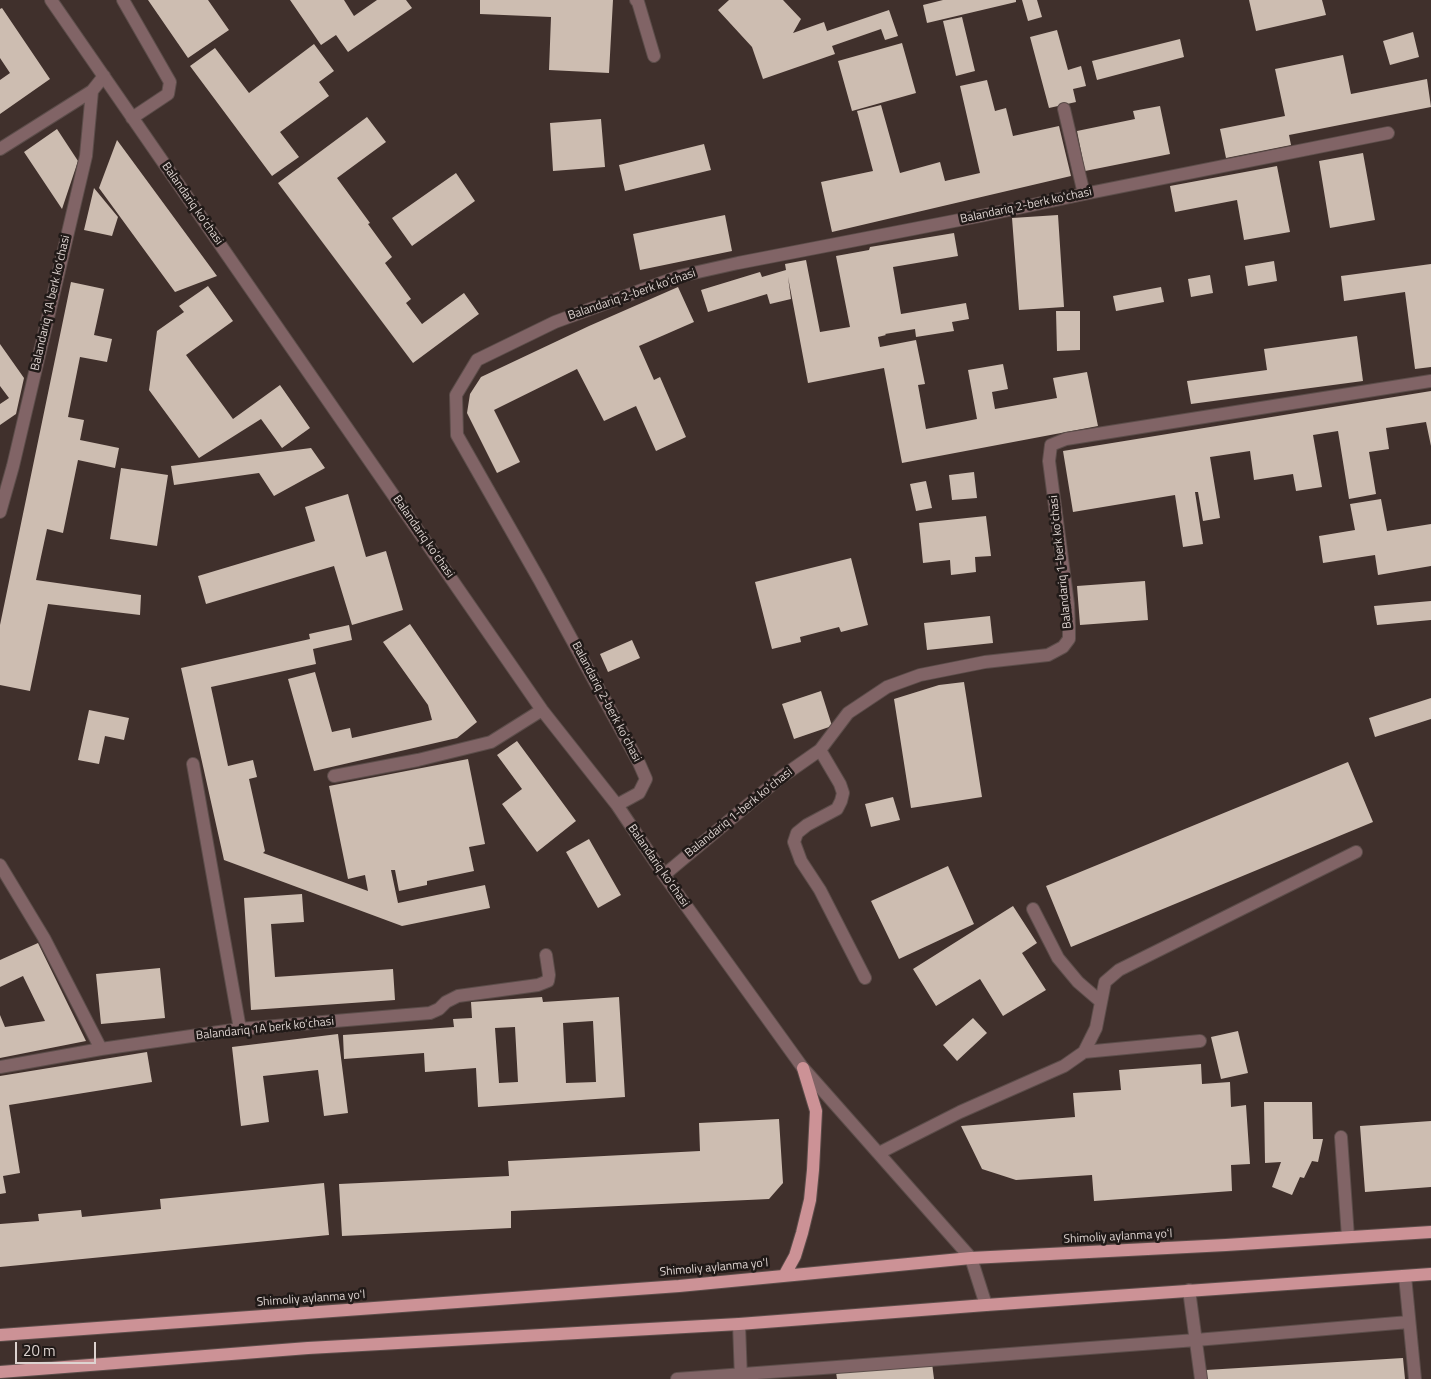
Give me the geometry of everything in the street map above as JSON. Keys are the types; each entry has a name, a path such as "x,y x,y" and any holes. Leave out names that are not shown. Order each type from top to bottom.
{"main road":[{"path":"784,1276 795,1256 802,1233 810,1200 814,1170 816,1111 803,1068"},
{"name":"Shimoliy aylanma yoʻl","path":"0,1335 679,1286 971,1258 1431,1232"},
{"path":"0,1372 318,1347 739,1324 986,1304 1431,1274"}],"street":[{"name":"Balandariq koʻchasi","path":"51,0 542,710 616,805 664,876 803,1068 971,1258"},
{"path":"123,0 170,82 168,94 132,118"},
{"path":"636,0 654,56"},
{"path":"0,149 92,91 104,76"},
{"name":"Balandariq 1A berk koʻchasi","path":"0,512 86,156 92,91"},
{"path":"1064,109 1084,194"},
{"name":"Balandariq 2-berk koʻchasi","path":"616,805 639,793 646,780 639,763 540,580 457,435 456,395 477,360 555,322 680,276 738,262 985,215 1388,133"},
{"name":"Balandariq 1-berk koʻchasi","path":"664,876 780,778 820,750 848,713 887,687 929,673 985,662 1048,655 1063,647 1069,639 1068,604 1049,461 1051,445 1066,439 1431,381"},
{"path":"334,776 418,760 491,742 542,710"},
{"path":"820,750 840,784 843,793 841,801 837,809 807,825 797,833 794,842 801,860 823,896 865,978"},
{"path":"193,764 240,1029"},
{"path":"879,1153 960,1112 1064,1066 1084,1052 1096,1028 1105,982 1119,970 1356,852"},
{"path":"0,865 44,938 100,1050"},
{"path":"1033,909 1058,958 1078,982 1100,1001"},
{"name":"Balandariq 1A berk koʻchasi","path":"0,1067 240,1029 430,1013 440,1009 446,1002 458,996 538,985 548,981 546,955"},
{"path":"1084,1052 1200,1041"},
{"path":"1340,1137 1348,1237"},
{"path":"971,1258 986,1304"},
{"path":"1405,1276 1415,1379"},
{"path":"1189,1290 1201,1379"},
{"path":"677,1379 741,1377 1410,1322"},
{"path":"739,1324 741,1377"}],"building":[{"path":"148,0 208,0 229,30 188,58"},
{"path":"290,0 344,0 354,16 377,0 406,0 412,8 348,52 336,35 321,45"},
{"path":"480,0 613,0 609,73 549,70 551,17 480,14"},
{"path":"729,0 783,0 801,19 793,33 824,22 827,31 889,10 898,36 885,40 881,29 832,46 835,54 763,79 752,47 718,10"},
{"path":"943,0 1016,0 1016,2 927,23 923,5"},
{"path":"1022,0 1037,0 1042,17 1028,21"},
{"path":"1249,0 1322,0 1326,15 1256,31"},
{"path":"2,8 50,79 0,114 0,80 10,73 0,58 0,9"},
{"path":"962,17 975,71 956,76 943,21"},
{"path":"1057,30 1068,70 1081,66 1086,86 1073,89 1076,102 1049,108 1030,37"},
{"path":"1413,32 1419,57 1390,65 1383,41"},
{"path":"1180,39 1184,57 1097,80 1092,61"},
{"path":"902,43 916,93 852,111 838,61"},
{"path":"314,44 334,71 319,82 329,96 280,132 299,157 272,176 190,66 215,48 249,93"},
{"path":"1343,55 1351,94 1427,79 1431,107 1289,135 1291,145 1226,158 1220,129 1285,116 1275,69"},
{"path":"987,80 995,111 1006,108 1013,136 1059,126 1071,176 832,232 821,182 873,171 857,111 881,105 900,173 940,162 945,181 980,173 960,86"},
{"path":"1160,106 1170,154 1085,171 1077,131 1135,119 1133,111"},
{"path":"367,117 386,142 337,178 392,257 385,263 411,299 406,303 422,324 464,293 479,314 413,363 278,183"},
{"path":"601,119 605,167 553,171 550,123"},
{"path":"57,129 78,161 62,209 24,152"},
{"path":"117,140 217,276 175,292 99,188"},
{"path":"704,144 711,170 625,191 619,165"},
{"path":"1363,153 1375,220 1330,228 1319,161"},
{"path":"1277,166 1290,232 1244,240 1237,200 1175,212 1170,186"},
{"path":"456,173 475,201 412,246 392,218"},
{"path":"94,188 118,217 112,236 84,230"},
{"path":"725,215 732,251 640,270 633,234"},
{"path":"1058,215 1064,307 1019,310 1012,218"},
{"path":"954,233 958,256 893,267 901,314 966,303 969,319 952,322 954,331 916,337 915,329 878,337 880,347 916,340 925,384 918,385 926,429 977,419 968,370 1003,364 1008,389 992,392 995,409 1057,398 1053,378 1087,372 1098,426 902,463 884,368 808,383 788,277 791,299 770,304 767,294 708,312 701,290 760,272 762,277 786,270 785,264 806,260 820,332 850,327 836,256 869,250 870,247"},
{"path":"1274,261 1277,281 1248,286 1245,266"},
{"path":"1431,264 1431,367 1415,369 1405,292 1344,301 1341,276"},
{"path":"1210,275 1213,293 1191,297 1188,279"},
{"path":"71,282 104,289 94,335 112,339 107,362 80,357 68,417 84,420 80,440 119,448 115,468 78,460 63,533 47,529 36,580 141,595 140,615 48,604 30,691 0,685 0,625"},
{"path":"208,286 233,321 186,355 233,419 280,385 310,428 282,448 261,419 199,458 149,390 157,331 184,312 179,306"},
{"path":"678,287 694,322 639,346 654,380 660,377 686,437 656,451 636,406 604,421 577,369 494,410 520,462 497,473 467,413 470,394 481,377 589,326"},
{"path":"1161,287 1164,302 1116,311 1113,296"},
{"path":"1056,311 1080,311 1080,350 1057,351"},
{"path":"1357,336 1363,381 1191,404 1187,381 1267,370 1264,349"},
{"path":"0,344 24,378 16,414 0,425 0,404 9,398 0,386"},
{"path":"1431,391 1431,446 1426,422 1386,428 1389,449 1369,452 1376,494 1349,499 1338,431 1313,435 1322,487 1296,491 1293,474 1254,480 1250,451 1210,457 1220,518 1203,521 1198,492 1195,492 1203,544 1183,547 1175,495 1073,512 1063,451"},
{"path":"311,448 325,468 274,496 259,473 174,485 171,466"},
{"path":"121,468 168,475 157,546 110,539"},
{"path":"974,472 977,498 952,500 949,475"},
{"path":"926,481 932,508 916,511 910,484"},
{"path":"348,494 366,557 386,551 403,610 352,625 334,566 206,604 198,576 315,541 305,507"},
{"path":"1381,499 1387,531 1431,524 1431,566 1378,575 1375,555 1323,563 1319,536 1355,530 1350,504"},
{"path":"986,516 991,556 975,557 976,572 951,575 950,560 923,563 919,523"},
{"path":"851,558 868,625 841,632 839,627 800,637 801,642 772,649 755,582"},
{"path":"1145,581 1148,620 1080,625 1077,586"},
{"path":"1431,601 1431,620 1377,625 1374,606"},
{"path":"990,616 993,643 927,650 924,623"},
{"path":"410,624 477,722 457,738 314,771 288,679 315,672 332,732 350,728 352,738 432,720 428,705 383,642"},
{"path":"349,625 352,640 313,649 316,664 211,687 228,766 253,760 257,777 249,779 265,851 263,853 368,891 365,875 348,879 329,786 468,759 485,844 469,847 474,871 427,881 427,885 399,891 395,870 391,870 398,903 485,885 490,908 402,926 224,860 181,668 310,639 309,634"},
{"path":"632,640 640,658 608,672 600,654"},
{"path":"964,682 982,797 911,808 894,699 939,685"},
{"path":"821,691 832,726 794,739 782,704"},
{"path":"1431,698 1431,719 1375,737 1369,718"},
{"path":"89,710 129,718 124,740 105,736 99,764 78,760"},
{"path":"517,741 576,821 537,852 502,804 522,789 497,755"},
{"path":"1348,762 1373,822 1071,947 1046,886"},
{"path":"893,797 900,820 871,827 865,804"},
{"path":"589,839 621,895 598,908 566,852"},
{"path":"948,866 974,924 899,959 871,901"},
{"path":"302,894 304,922 271,924 275,977 393,969 395,1000 251,1010 244,898"},
{"path":"1013,906 1037,943 1022,953 1046,990 1003,1016 980,979 936,1006 913,969"},
{"path":"38,943 86,1041 0,1058 0,1015 5,1027 45,1021 23,976 0,987 0,960"},
{"path":"160,968 165,1018 101,1024 96,974"},
{"path":"542,997 543,1002 619,997 625,1097 478,1107 476,1068 425,1072 424,1053 344,1059 343,1035 454,1027 453,1019 472,1018 471,1002","holes":["593,1021 596,1082 566,1083 563,1023","515,1027 518,1082 499,1083 495,1028"]},
{"path":"973,1018 987,1033 957,1061 943,1045"},
{"path":"1238,1031 1248,1073 1221,1079 1211,1037"},
{"path":"338,1034 348,1113 324,1116 318,1070 263,1076 269,1122 241,1126 232,1047"},
{"path":"147,1052 152,1082 9,1105 20,1173 3,1176 6,1193 0,1194 0,1076"},
{"path":"1201,1064 1202,1084 1230,1082 1231,1107 1246,1105 1250,1164 1231,1165 1232,1191 1094,1201 1092,1175 1016,1180 982,1169 961,1126 1075,1117 1073,1093 1121,1090 1119,1070"},
{"path":"1264,1102 1312,1102 1313,1139 1323,1139 1318,1162 1312,1161 1304,1178 1300,1177 1292,1195 1272,1187 1281,1162 1265,1163"},
{"path":"779,1119 783,1183 769,1199 511,1211 511,1228 342,1236 339,1184 509,1176 508,1161 700,1151 699,1123"},
{"path":"1431,1121 1431,1187 1365,1192 1360,1126"},
{"path":"324,1183 329,1235 0,1267 0,1224 39,1221 38,1214 81,1210 82,1217 161,1209 160,1199"},
{"path":"1403,1358 1405,1379 1207,1379 1206,1370"},
{"path":"932,1363 934,1379 837,1379 836,1372"}]}
